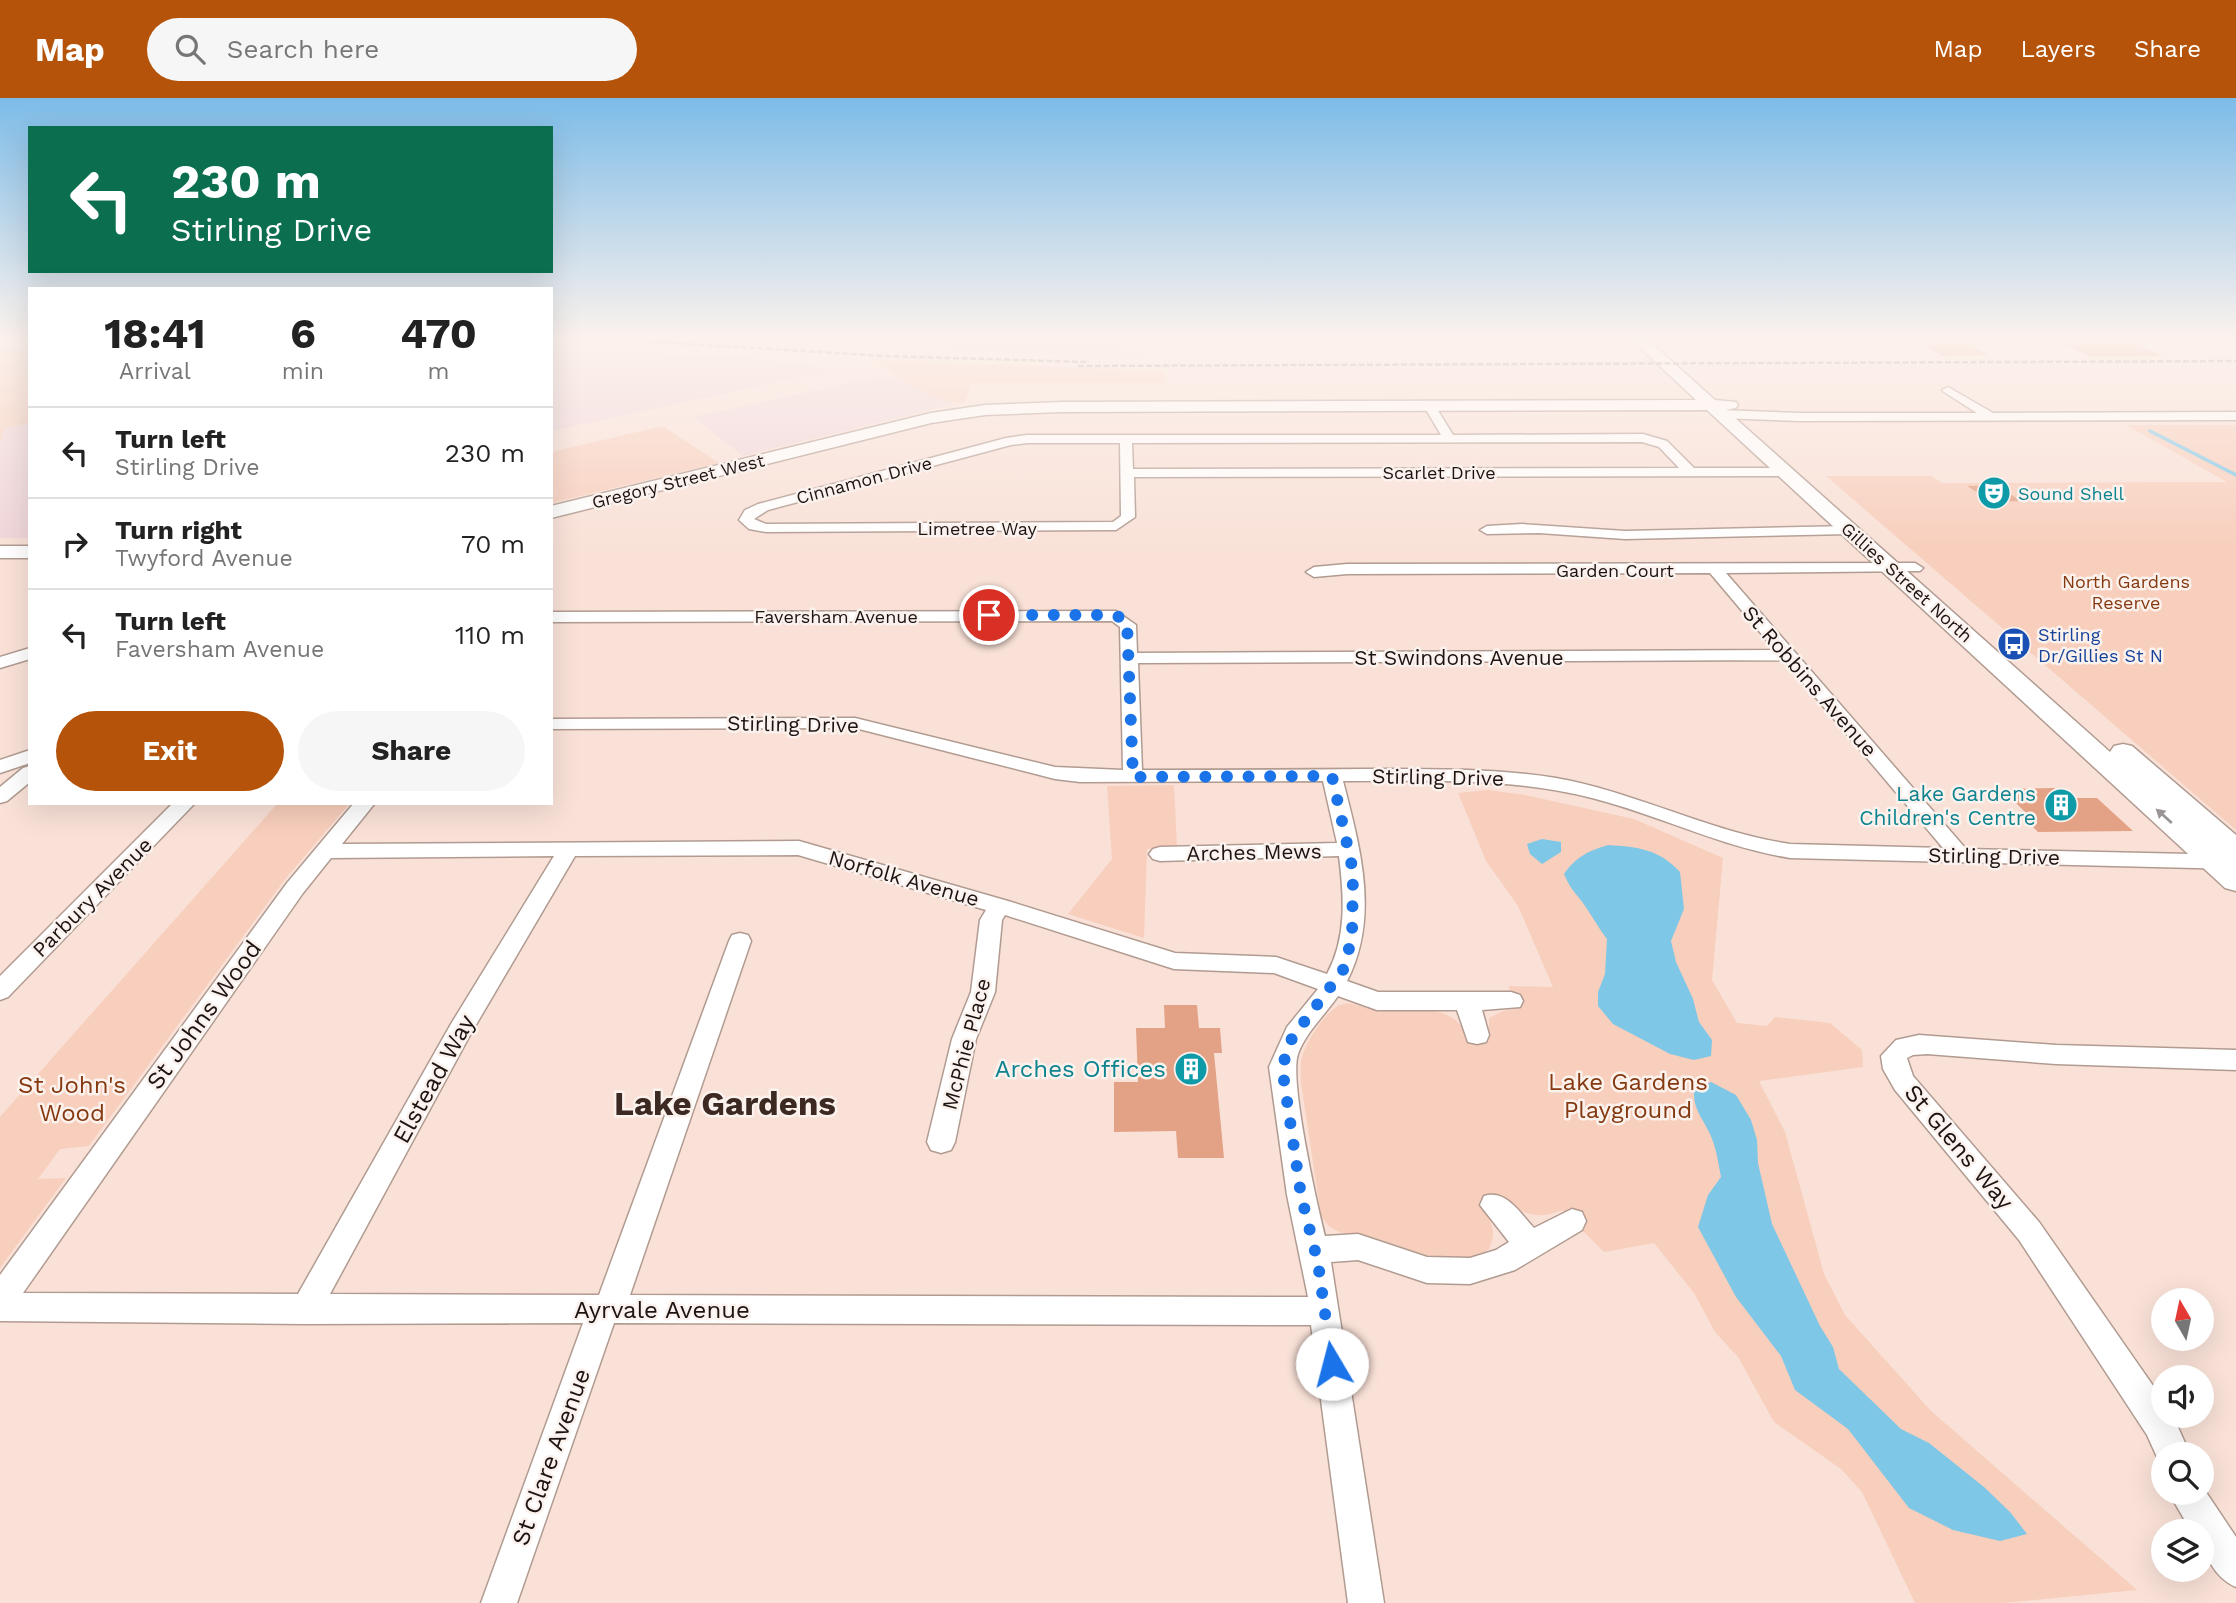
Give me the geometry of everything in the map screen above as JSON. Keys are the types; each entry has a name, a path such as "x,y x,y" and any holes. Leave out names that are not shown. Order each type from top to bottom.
{"main road":[{"name":"Gregory Street West","path":"553,512 886,429 990,410"},
{"name":"Gregory Street West","path":"1678,410 1729,412"},
{"name":"Gillies Street North","path":"1729,412 1779,467 1850,530 1903,568"},
{"name":"Gillies Street North","path":"1729,412 2231,864"},
{"path":"0,552 28,552"}],"street":[{"path":"1433,410 1449,438"},
{"path":"1981,410 1992,417"},
{"path":"1729,412 1800,417 2236,416"},
{"path":"1389,438 1405,472"},
{"name":"Cinnamon Drive","path":"746,520 750,513 763,507 1010,441 1645,438 1664,445 1689,471"},
{"name":"Limetree Way","path":"746,520 752,526 766,528 1110,527 1122,524 1128,519 1126,439"},
{"name":"Scarlet Drive","path":"1127,472 1751,471 1779,467"},
{"path":"1487,530 1850,530"},
{"name":"Garden Court","path":"1314,572 1347,569 1903,568"},
{"name":"St Robbins Avenue","path":"1715,569 1961,856"},
{"name":"Faversham Avenue","path":"553,617 1104,615 1120,617 1128,625 1129,658"},
{"path":"0,663 28,654"},
{"name":"St Swindons Avenue","path":"1129,658 1788,655"},
{"path":"1129,658 1133,777"},
{"name":"Stirling Drive","path":"553,724 855,723 1055,773 1080,776 1480,775 1530,779 1614,797 1714,835 1755,846 1790,851 2231,864"},
{"path":"0,767 28,757"},
{"path":"0,797 28,774"},
{"path":"1332,776 1353,871 1352,938 1346,964 1333,986 1292,1038 1282,1067 1301,1195 1315,1250 1325,1311 1366,1603"},
{"name":"Parbury Avenue","path":"0,991 183,805"},
{"name":"St Johns Wood","path":"0,1300 295,888 364,805"},
{"name":"Norfolk Avenue","path":"326,851 799,848 1000,906 1165,959 1200,963 1276,965 1377,1001 1511,1001"},
{"name":"Arches Mews","path":"1160,854 1349,849"},
{"name":"Elstead Way","path":"305,1310 460,1031 568,850"},
{"name":"McPhie Place","path":"941,1142 964,1039 983,992 991,920 1000,906"},
{"name":"St Clare Avenue","path":"499,1603 740,941"},
{"path":"1467,1002 1477,1035"},
{"name":"St Glens Way","path":"2168,1442 2159,1423 2041,1247 1904,1083 1896,1069 1894,1056 1903,1047 1925,1045 2021,1054 2236,1060"},
{"path":"1493,1205 1531,1245"},
{"path":"1315,1250 1367,1248 1427,1270 1459,1272 1496,1264 1572,1221"},
{"name":"Ayrvale Avenue","path":"0,1307 606,1311 1325,1311"},
{"path":"2194,1505 2236,1569"}],"shaded area":[{"path":"553,410 647,410 553,431"},
{"path":"724,410 928,410 743,456 693,417"},
{"path":"28,423 28,538 0,538 0,443 5,428"}],"green space":[{"path":"0,410 28,410 28,423 5,428 0,443"},
{"name":"North Gardens Reserve","path":"2126,425 2236,425 2236,830 1826,476 1931,476 1942,483 2227,482"},
{"path":"663,426 719,463 553,503 553,452"},
{"path":"1174,785 1177,846 1147,849 1144,938 1068,914 1112,859 1107,786"},
{"name":"Lake Gardens Playground","path":"1488,790 1525,795 1634,819 1723,858 1712,980 1737,1023 1767,1026 1775,1017 1830,1023 1862,1050 1863,1067 1759,1081 1785,1132 1824,1274 1845,1315 1931,1411 2137,1590 2003,1603 1915,1603 1862,1492 1841,1469 1774,1422 1738,1357 1715,1332 1694,1293 1654,1243 1604,1252 1562,1210 1545,1215 1530,1214 1515,1208 1501,1197 1482,1208 1492,1227 1493,1237 1489,1249 1461,1260 1431,1257 1373,1238 1344,1233 1326,1222 1321,1215 1301,1083 1301,1067 1310,1039 1328,1014 1340,1005 1349,1004 1376,1010 1428,1010 1451,1017 1467,1037 1489,1036 1489,1018 1503,1011 1516,1009 1509,986 1553,987 1518,906 1486,861 1458,793"},
{"name":"St John's Wood","path":"276,805 348,805 286,878 89,1146 60,1149 38,1179 66,1178 0,1268 0,1117"}],"water":[{"path":"1542,839 1561,842 1561,852 1542,864 1530,854 1527,844"},
{"path":"1608,845 1656,854 1680,872 1684,909 1671,941 1676,962 1693,999 1699,1022 1712,1040 1711,1056 1694,1060 1670,1054 1613,1024 1598,1006 1598,992 1605,974 1607,939 1564,874 1583,855"},
{"path":"1711,1082 1736,1095 1751,1120 1772,1224 1820,1326 1833,1347 1839,1369 1901,1429 1929,1443 1984,1487 2010,1512 2027,1534 2000,1541 1953,1530 1909,1508 1848,1429 1795,1390 1781,1356 1736,1297 1698,1227 1708,1195 1721,1177 1713,1143 1698,1112 1694,1096 1694,1090"}],"building":[{"name":"Sound Shell","path":"1996,485 2021,501 1992,502 1967,486"},
{"name":"Lake Gardens Children's Centre","path":"2054,788 2064,798 2097,798 2133,831 2038,832 2018,812 2025,812 2002,789"},
{"name":"Arches Offices","path":"1164,1005 1197,1005 1199,1028 1220,1028 1222,1053 1214,1053 1224,1158 1178,1158 1176,1131 1114,1132 1114,1082 1138,1082 1136,1028 1165,1028"}],"waterway":[{"path":"2150,431 2236,475"}],"place":[{"name":"Sound Shell","path":"1994,493"},
{"name":"Stirling Dr/Gillies St N","path":"2014,644"},
{"name":"Lake Gardens Children's Centre","path":"2061,805"},
{"name":"Arches Offices","path":"1191,1069"}],"district":[{"name":"Lake Gardens","path":"725,1103"}],"route":[{"path":"989,615 1113,615 1127,622 1133,777 1332,776 1352,862 1352,938 1343,970 1292,1038 1284,1053 1282,1067 1301,1195 1318,1263 1332,1364"}]}
